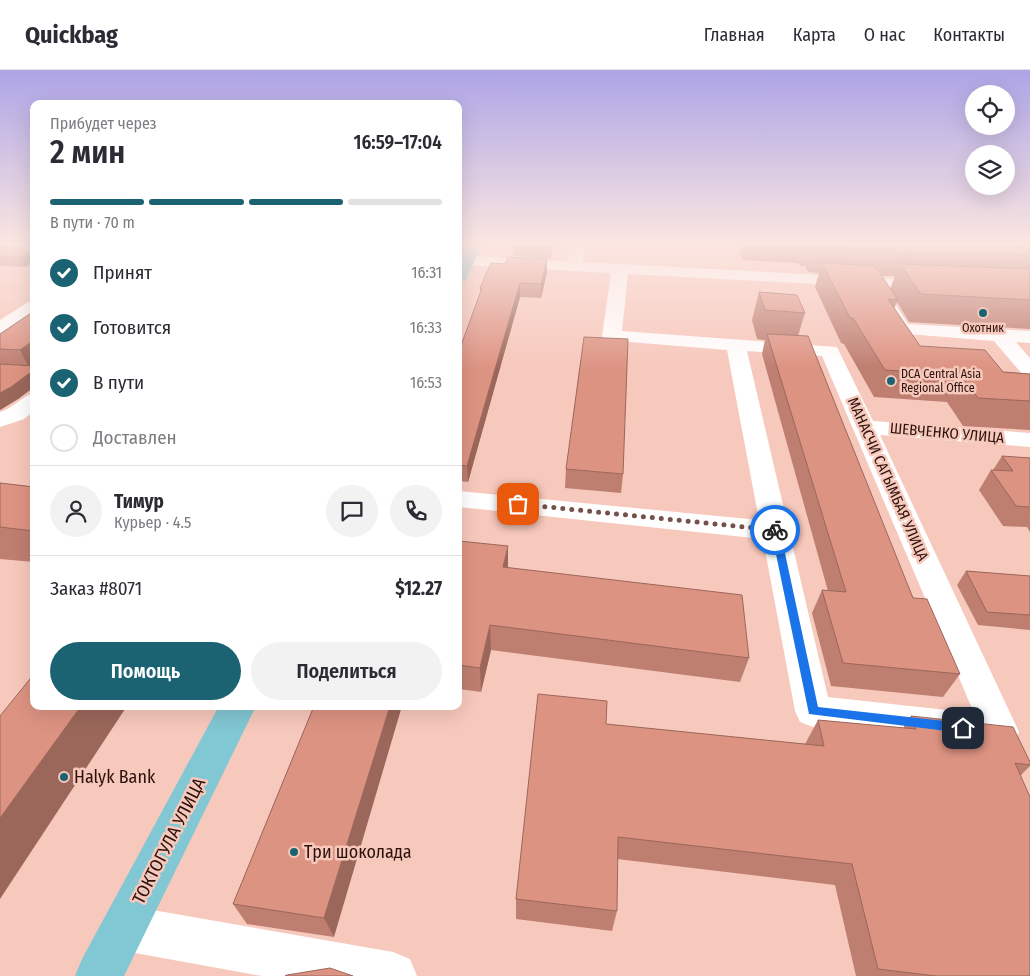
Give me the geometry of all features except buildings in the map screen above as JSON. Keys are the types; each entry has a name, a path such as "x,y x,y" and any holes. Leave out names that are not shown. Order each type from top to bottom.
{"main road":[{"name":"ТОКТОГУЛА УЛИЦА","path":"100,976 236,710"}],"street":[{"path":"462,499 776,530 736,345 612,336 618,284"},
{"path":"875,284 902,329 1030,337"},
{"path":"903,284 943,286"},
{"path":"0,328 30,309"},
{"path":"1000,335 1030,371"},
{"name":"МАНАСЧИ САГЫМБАЯ УЛИЦА","path":"736,345 830,351 1001,732 813,711 776,530"},
{"path":"0,420 16,414 30,403"},
{"name":"ШЕВЧЕНКО УЛИЦА","path":"864,427 1030,440"},
{"path":"124,928 393,976"}],"way so far":[{"path":"518,504 775,530"}],"place":[{"name":"Охотник","path":"983,313"},
{"name":"DCA Central Asia Regional Office","path":"891,381"},
{"name":"Halyk Bank","path":"64,777"},
{"name":"Три шоколада","path":"294,852"}],"route":[{"path":"775,530 813,711 963,728"}]}
